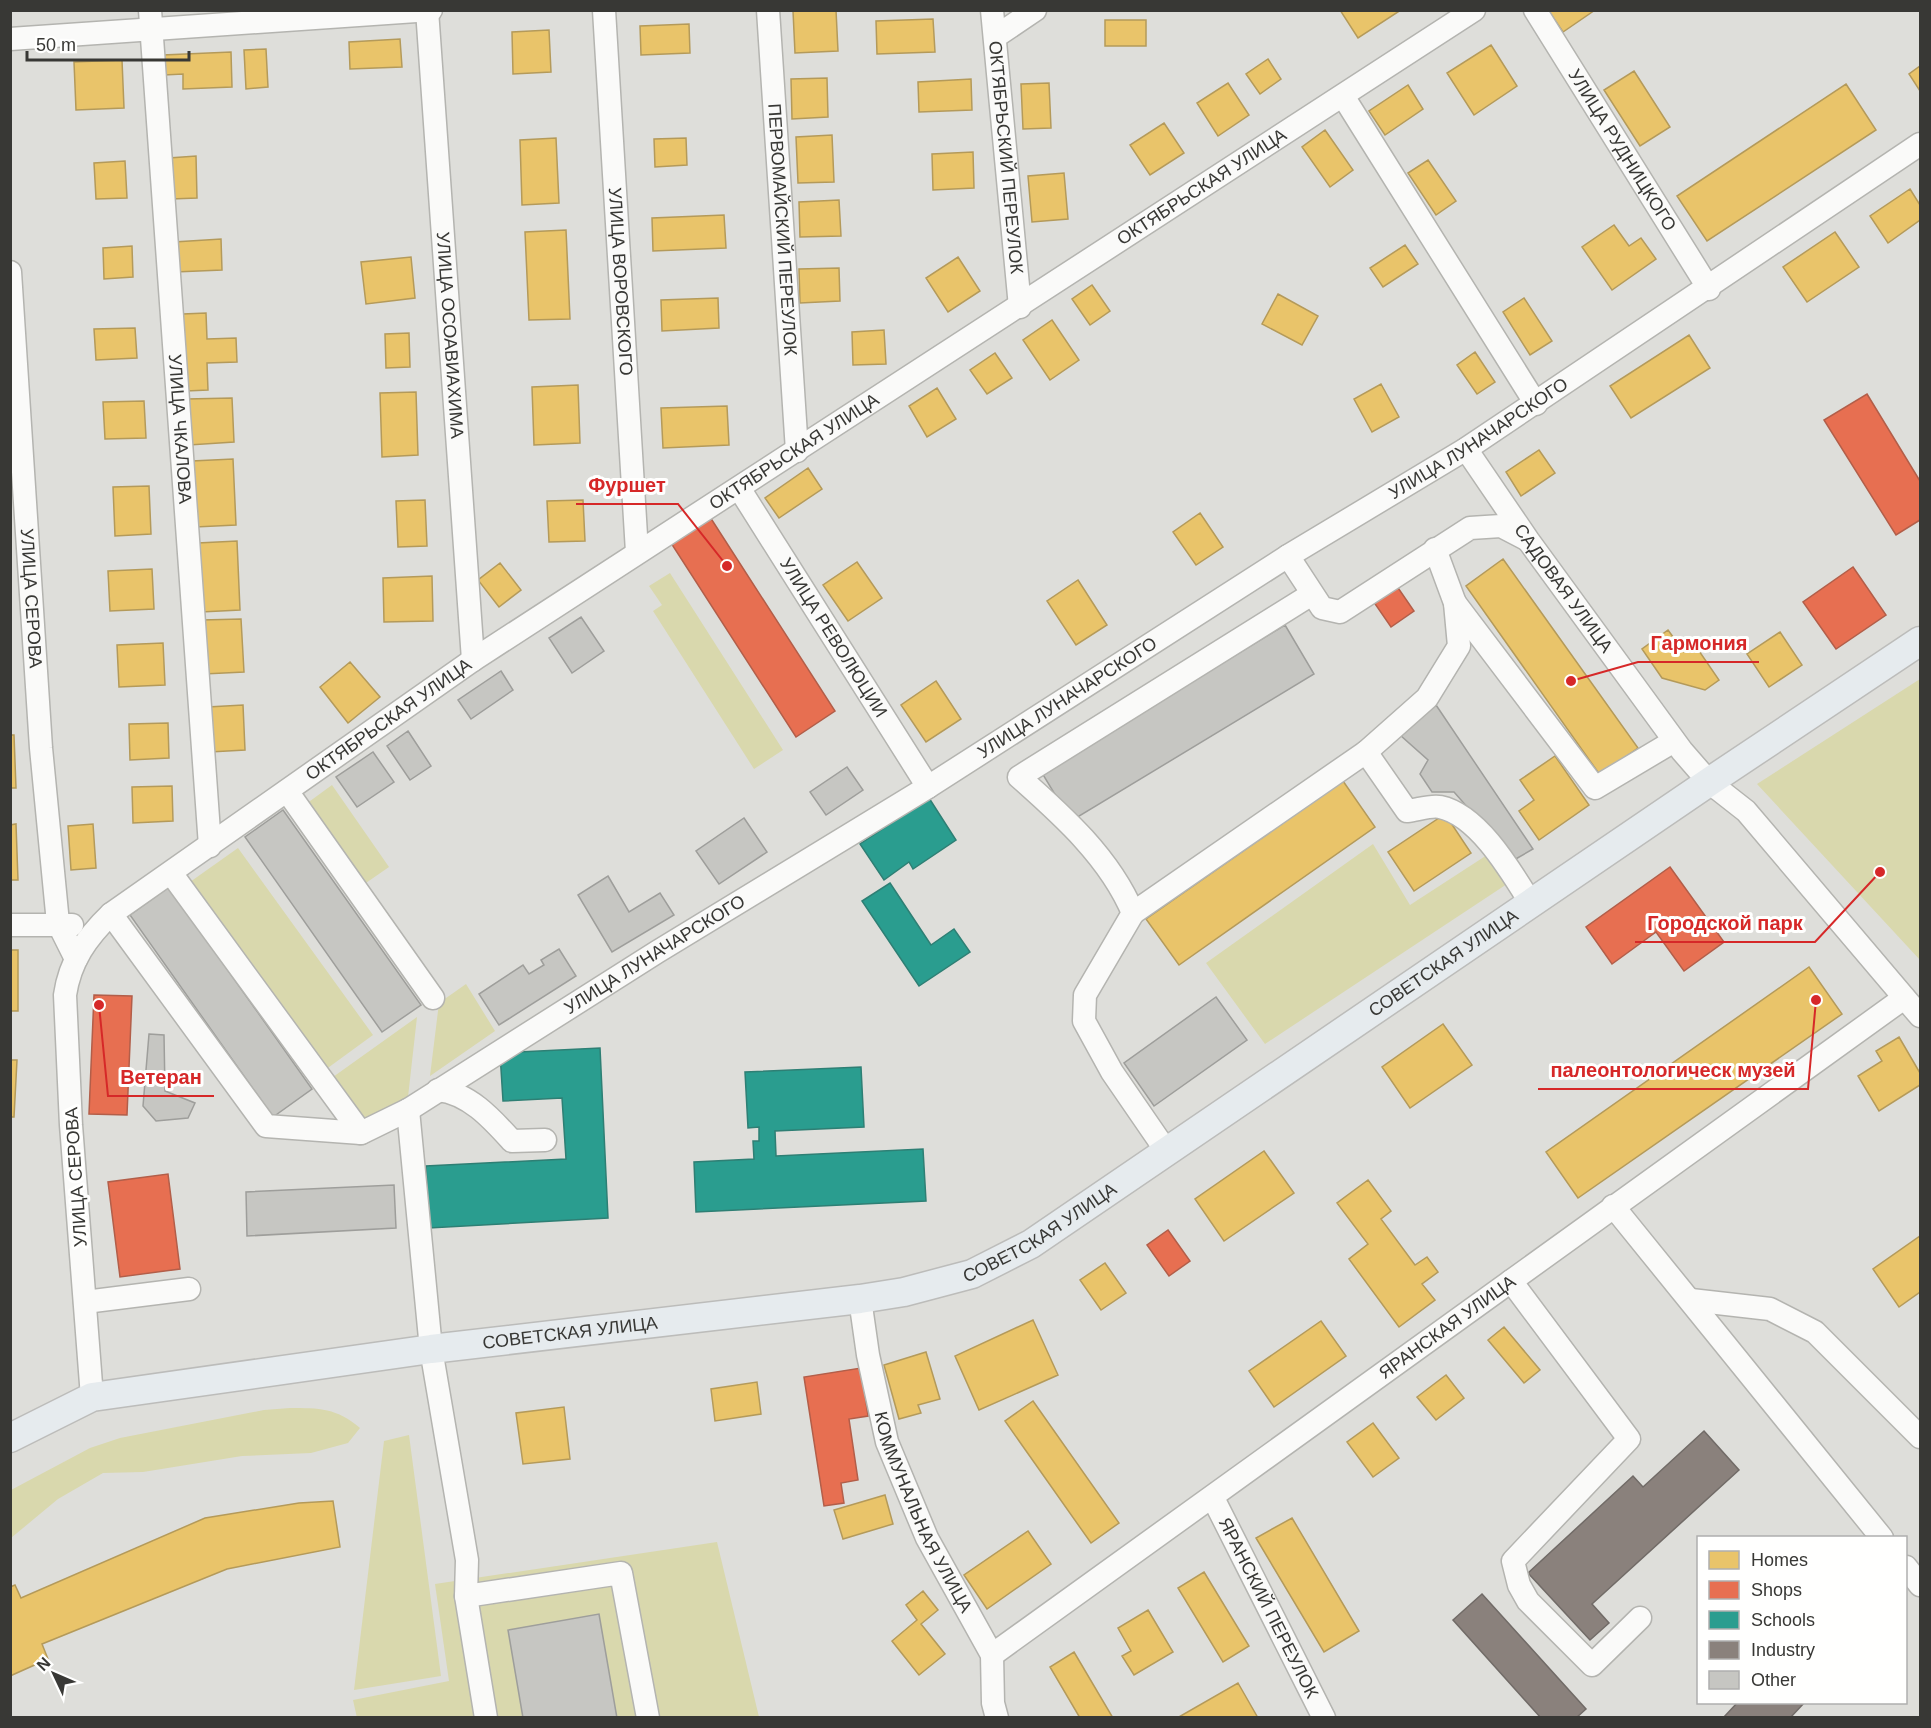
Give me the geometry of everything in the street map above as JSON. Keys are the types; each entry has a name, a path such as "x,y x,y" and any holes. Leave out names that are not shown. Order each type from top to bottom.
{"main road":[{"name":"СОВЕТСКАЯ УЛИЦА","path":"10,1438 92,1397 431,1349 860,1299 904,1292 972,1274 1031,1244 1920,641"}],"street":[{"name":"УЛИЦА ВОРОВСКОГО","path":"604,10 637,552"},
{"name":"ПЕРВОМАЙСКИЙ ПЕРЕУЛОК","path":"768,10 797,451"},
{"name":"ОКТЯБРЬСКИЙ ПЕРЕУЛОК","path":"992,10 1020,307"},
{"path":"995,37 1035,10"},
{"name":"ОКТЯБРЬСКАЯ УЛИЦА","path":"76,959 104,922 473,660 637,552 1020,307 1474,10"},
{"name":"УЛИЦА РУДНИЦКОГО","path":"1535,10 1709,288"},
{"path":"10,39 151,20 428,11"},
{"name":"УЛИЦА ОСОАВИАХИМА","path":"428,11 473,660"},
{"name":"УЛИЦА ЧКАЛОВА","path":"151,20 210,846"},
{"path":"1343,96 1536,404"},
{"name":"УЛИЦА ЛУНАЧАРСКОГО","path":"361,1133 408,1110 928,787 1288,556 1466,449 1709,288 1920,144"},
{"name":"УЛИЦА СЕРОВА","path":"10,272 40,736 58,923"},
{"name":"САДОВАЯ УЛИЦА","path":"1466,449 1528,540 1674,741 1709,782 1746,811 1920,1016"},
{"name":"УЛИЦА РЕВОЛЮЦИИ","path":"739,488 928,787"},
{"path":"1288,556 1322,608 1340,612 1470,528 1501,526 1528,540"},
{"path":"1167,1152 1112,1072 1084,1021 1085,995 1132,913 1366,752 1427,698 1459,646 1455,603 1435,549"},
{"path":"1132,913 1122,887 1083,838 1018,777 1312,594"},
{"path":"1455,603 1595,788 1674,741"},
{"path":"1366,752 1407,811 1440,807 1469,820 1509,868 1532,904"},
{"path":"287,791 433,998"},
{"path":"171,873 361,1133"},
{"path":"10,925 104,922 266,1126 361,1133"},
{"path":"58,923 76,959"},
{"name":"УЛИЦА СЕРОВА","path":"76,959 68,978 65,995 71,1125 92,1397"},
{"name":"ЯРАНСКАЯ УЛИЦА","path":"992,1655 1904,998"},
{"path":"438,1090 453,1091 487,1113 512,1141 545,1140"},
{"path":"408,1110 431,1349 466,1549 466,1596 486,1718"},
{"path":"1613,1206 1880,1536"},
{"path":"1511,1281 1629,1439 1514,1561 1519,1585 1528,1601 1592,1665 1640,1618"},
{"path":"85,1302 189,1289"},
{"name":"КОММУНАЛЬНАЯ УЛИЦА","path":"860,1299 868,1355 887,1442 927,1538 992,1655 993,1703 997,1718"},
{"path":"1691,1300 1770,1310 1815,1332 1920,1437"},
{"name":"ЯРАНСКИЙ ПЕРЕУЛОК","path":"1213,1498 1324,1718"},
{"path":"1907,1570 1920,1586"},
{"path":"466,1596 621,1573 648,1718"}],"green space":[{"path":"670,573 783,750 754,769 653,611 662,605 649,586"},
{"path":"1920,679 1920,960 1757,784"},
{"path":"332,785 389,867 363,885 306,804"},
{"path":"1373,844 1410,905 1487,855 1507,884 1265,1044 1206,963"},
{"path":"238,848 373,1035 325,1070 190,882"},
{"path":"466,984 495,1031 430,1076 439,1003"},
{"path":"417,1017 408,1097 364,1121 333,1077"},
{"path":"290,1408 327,1410 343,1416 360,1428 348,1443 311,1453 242,1456 143,1472 103,1473 58,1499 11,1538 11,1490 90,1448 120,1438 264,1410"},
{"path":"409,1435 441,1676 354,1690 384,1441"},
{"path":"717,1542 759,1717 357,1718 353,1700 449,1681 435,1584"}],"building: Homes":[{"path":"836,10 838,51 795,53 793,11"},
{"path":"1340,10 1401,10 1358,38"},
{"path":"1548,10 1595,10 1563,32"},
{"path":"933,19 935,52 877,54 876,21"},
{"path":"1105,20 1146,20 1146,46 1105,46"},
{"path":"689,24 690,53 641,55 640,26"},
{"path":"549,30 551,72 513,74 512,32"},
{"path":"400,39 402,67 350,69 349,42"},
{"path":"1491,45 1517,86 1474,115 1447,73"},
{"path":"266,49 268,87 246,89 244,50"},
{"path":"231,52 232,87 183,89 183,74 164,75 163,55"},
{"path":"1268,59 1281,79 1260,94 1246,74"},
{"path":"122,60 124,108 76,110 74,62"},
{"path":"1920,66 1920,91 1909,74"},
{"path":"1634,71 1670,127 1640,146 1604,90"},
{"path":"827,78 828,117 792,119 791,79"},
{"path":"971,79 972,110 919,112 918,82"},
{"path":"1049,83 1051,128 1023,129 1021,84"},
{"path":"1228,83 1249,115 1218,136 1197,103"},
{"path":"1846,84 1876,130 1707,241 1677,196"},
{"path":"1408,85 1423,109 1385,135 1369,111"},
{"path":"1164,123 1184,153 1150,175 1130,145"},
{"path":"1325,130 1353,170 1330,187 1302,147"},
{"path":"832,135 834,182 798,183 796,137"},
{"path":"556,138 559,203 522,205 520,140"},
{"path":"686,138 687,165 655,167 654,139"},
{"path":"973,152 974,188 933,190 932,154"},
{"path":"196,156 197,198 171,199 169,158"},
{"path":"1428,160 1456,201 1436,215 1408,173"},
{"path":"125,161 127,198 96,199 94,163"},
{"path":"1064,173 1068,219 1032,222 1028,176"},
{"path":"1910,189 1920,205 1920,220 1888,243 1870,216"},
{"path":"839,200 841,236 800,237 799,202"},
{"path":"724,215 726,248 653,251 652,218"},
{"path":"1614,225 1629,246 1641,238 1656,259 1612,290 1582,247"},
{"path":"566,230 570,319 529,320 525,232"},
{"path":"1835,232 1859,267 1807,302 1783,267"},
{"path":"221,239 222,270 175,272 174,242"},
{"path":"1405,245 1418,264 1383,287 1370,268"},
{"path":"132,246 133,277 104,279 103,248"},
{"path":"411,257 415,298 366,304 361,262"},
{"path":"958,257 980,291 948,312 926,278"},
{"path":"839,268 840,301 800,303 799,269"},
{"path":"1092,285 1110,311 1090,325 1072,299"},
{"path":"1278,294 1318,316 1302,345 1262,324"},
{"path":"718,298 719,328 662,331 661,300"},
{"path":"1524,298 1552,341 1530,355 1503,312"},
{"path":"206,313 207,339 236,338 237,362 207,363 208,390 186,391 183,314"},
{"path":"1052,320 1079,360 1050,380 1023,340"},
{"path":"135,328 137,358 96,360 94,329"},
{"path":"884,330 886,364 853,365 852,332"},
{"path":"409,333 410,367 386,368 385,334"},
{"path":"1689,335 1710,368 1631,418 1610,386"},
{"path":"1475,352 1495,382 1477,394 1457,365"},
{"path":"995,353 1012,378 987,394 970,370"},
{"path":"1381,384 1399,417 1372,432 1354,399"},
{"path":"578,385 580,443 534,445 532,387"},
{"path":"937,388 956,419 927,437 909,406"},
{"path":"416,392 418,455 382,457 380,393"},
{"path":"232,398 234,442 189,445 187,399"},
{"path":"144,401 146,438 105,439 103,402"},
{"path":"727,406 729,445 663,448 661,408"},
{"path":"1539,450 1555,473 1521,496 1506,472"},
{"path":"233,459 236,525 195,527 192,461"},
{"path":"808,468 822,489 779,518 765,498"},
{"path":"149,486 151,534 115,536 113,487"},
{"path":"425,500 427,546 398,547 396,501"},
{"path":"583,500 585,541 549,542 547,501"},
{"path":"1200,513 1223,547 1196,565 1173,532"},
{"path":"237,541 240,610 201,612 198,543"},
{"path":"1503,559 1638,748 1600,775 1466,586"},
{"path":"857,562 882,598 848,621 823,585"},
{"path":"500,563 521,590 499,607 478,580"},
{"path":"152,569 154,609 110,611 108,571"},
{"path":"432,576 433,621 384,622 383,578"},
{"path":"1078,580 1107,625 1076,645 1047,601"},
{"path":"241,619 244,672 204,674 202,620"},
{"path":"1668,630 1684,652 1695,645 1719,680 1705,690 1662,678 1642,649"},
{"path":"1780,632 1802,665 1769,687 1747,654"},
{"path":"163,643 165,685 119,687 117,645"},
{"path":"350,662 380,697 348,723 320,687"},
{"path":"936,681 961,719 926,742 901,705"},
{"path":"243,705 245,750 210,752 208,707"},
{"path":"168,723 169,758 130,760 129,724"},
{"path":"10,735 14,735 16,788 10,788"},
{"path":"1555,756 1589,805 1539,840 1519,811 1534,800 1520,780"},
{"path":"1343,781 1375,827 1179,965 1146,919"},
{"path":"172,786 173,821 133,823 132,787"},
{"path":"1445,814 1471,853 1414,891 1388,852"},
{"path":"16,824 18,880 10,880 10,825"},
{"path":"93,824 96,868 71,870 68,826"},
{"path":"10,950 18,950 18,1011 10,1011"},
{"path":"1809,967 1842,1014 1578,1198 1546,1152"},
{"path":"1443,1024 1472,1065 1410,1108 1382,1067"},
{"path":"1899,1037 1920,1073 1920,1085 1879,1111 1858,1076 1882,1061 1876,1051"},
{"path":"10,1060 17,1060 14,1117 10,1117"},
{"path":"1264,1151 1294,1193 1224,1241 1195,1199"},
{"path":"1368,1180 1391,1211 1381,1219 1415,1265 1427,1257 1438,1272 1422,1284 1435,1300 1399,1327 1349,1259 1368,1244 1337,1203"},
{"path":"1920,1236 1920,1292 1899,1307 1873,1269"},
{"path":"1105,1263 1126,1293 1101,1310 1080,1280"},
{"path":"1033,1320 1058,1375 979,1410 955,1356"},
{"path":"1321,1321 1346,1356 1274,1407 1249,1371"},
{"path":"1504,1327 1540,1370 1524,1383 1488,1340"},
{"path":"926,1352 940,1399 918,1405 921,1413 899,1419 884,1365"},
{"path":"1446,1375 1464,1398 1436,1420 1417,1397"},
{"path":"757,1382 761,1414 715,1421 711,1389"},
{"path":"1033,1401 1119,1523 1091,1543 1005,1421"},
{"path":"564,1407 570,1459 523,1464 516,1413"},
{"path":"1373,1423 1399,1458 1373,1477 1347,1442"},
{"path":"885,1495 893,1524 843,1539 834,1510"},
{"path":"333,1501 340,1547 227,1569 42,1644 48,1659 10,1676 10,1587 15,1585 21,1598 205,1518 299,1503"},
{"path":"1292,1518 1359,1631 1324,1652 1256,1538"},
{"path":"1028,1531 1051,1564 987,1609 964,1575"},
{"path":"1204,1572 1249,1646 1223,1662 1178,1588"},
{"path":"923,1591 938,1610 921,1624 945,1654 919,1675 892,1641 917,1620 906,1605"},
{"path":"1148,1610 1173,1652 1134,1675 1122,1656 1131,1651 1118,1628"},
{"path":"1074,1652 1113,1718 1080,1718 1050,1667"},
{"path":"1238,1683 1258,1718 1177,1718"}],"building: Shops":[{"path":"1867,394 1920,481 1920,520 1896,535 1824,420"},
{"path":"710,517 835,711 796,737 671,543"},
{"path":"1853,567 1886,615 1836,649 1803,602"},
{"path":"1394,582 1414,611 1391,627 1371,598"},
{"path":"1670,867 1724,942 1684,971 1656,932 1612,964 1586,927"},
{"path":"94,995 132,996 127,1115 89,1114"},
{"path":"168,1174 180,1269 120,1277 108,1182"},
{"path":"1168,1230 1190,1261 1169,1276 1147,1245"},
{"path":"861,1368 868,1416 849,1419 858,1480 841,1483 844,1503 824,1506 804,1377"}],"building: Schools":[{"path":"929,798 956,840 913,869 909,862 884,880 860,844"},
{"path":"890,883 931,945 954,929 970,952 919,986 862,901"},
{"path":"600,1048 608,1218 429,1228 426,1166 566,1159 562,1098 503,1101 500,1053"},
{"path":"861,1067 864,1127 775,1131 776,1156 923,1149 926,1201 696,1212 694,1162 754,1159 753,1141 759,1141 759,1127 748,1128 745,1072"}],"building: Industry":[{"path":"1704,1431 1739,1470 1592,1604 1609,1623 1590,1640 1528,1573 1633,1476 1643,1487"},
{"path":"1482,1594 1586,1709 1576,1718 1541,1718 1453,1620"},
{"path":"1736,1704 1803,1704 1790,1718 1723,1718"}],"building: Other":[{"path":"581,617 604,651 572,673 549,638"},
{"path":"1285,625 1314,674 1071,821 1042,773"},
{"path":"501,671 513,690 471,719 458,700"},
{"path":"1436,705 1533,849 1514,860 1454,792 1432,792 1420,774 1428,760 1400,735"},
{"path":"408,731 431,766 410,780 387,746"},
{"path":"373,752 394,782 357,807 336,777"},
{"path":"847,767 863,790 826,815 810,792"},
{"path":"283,810 421,1005 382,1032 245,837"},
{"path":"744,818 767,852 719,884 696,851"},
{"path":"608,876 629,912 660,893 674,915 612,952 578,895"},
{"path":"169,887 312,1089 273,1117 130,915"},
{"path":"559,949 576,976 499,1025 479,994 523,965 529,974 544,965 541,960"},
{"path":"1216,997 1247,1040 1154,1106 1124,1063"},
{"path":"149,1034 164,1035 165,1091 195,1103 188,1118 156,1121 143,1106"},
{"path":"394,1185 396,1228 247,1236 246,1192"},
{"path":"599,1614 617,1718 523,1718 508,1630"}],"place":[{"name":"Фуршет","path":"727,566"},
{"name":"Гармония","path":"1571,681"},
{"name":"Городской парк","path":"1880,872"},
{"name":"палеонтологическ музей","path":"1816,1000"},
{"name":"Ветеран","path":"99,1005"}]}
